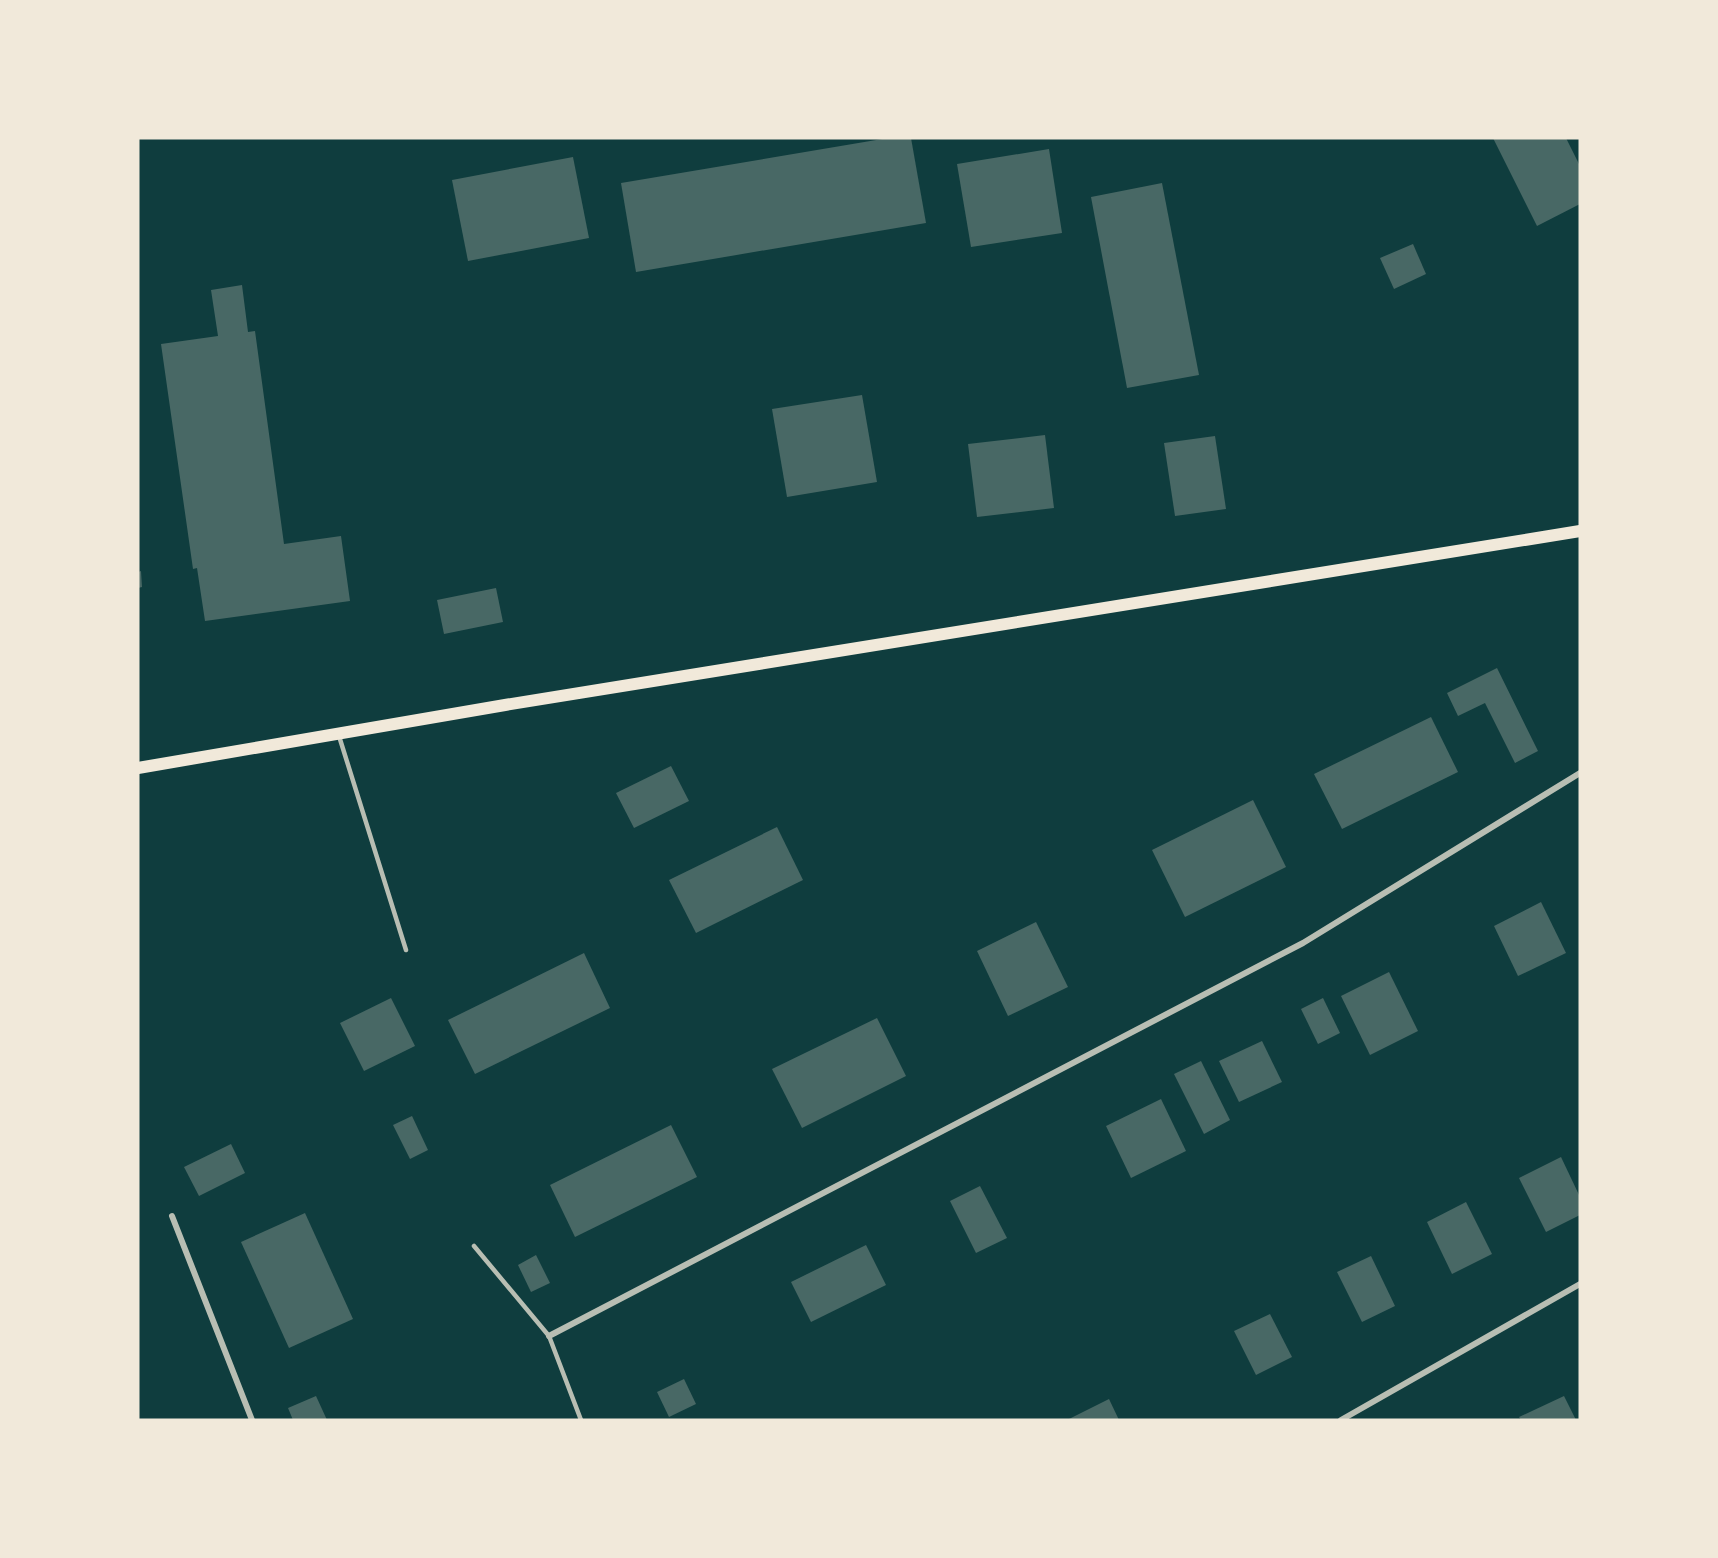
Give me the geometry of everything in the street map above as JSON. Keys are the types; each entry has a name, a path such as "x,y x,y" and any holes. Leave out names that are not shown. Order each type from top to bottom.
{"main road":[{"path":"138,768 528,701 1580,531"}],"street":[{"path":"549,1336 1304,944 1580,773"},
{"path":"172,1216 252,1420"},
{"path":"1341,1420 1580,1284"}],"lane":[{"path":"338,733 406,950"},
{"path":"474,1246 549,1336 581,1420"}],"building":[{"path":"888,138 911,138 926,223 636,272 621,183"},
{"path":"1493,138 1566,138 1580,166 1580,204 1537,226"},
{"path":"1049,149 1062,233 971,247 957,164"},
{"path":"573,157 589,238 468,261 452,180"},
{"path":"1162,183 1199,375 1127,388 1091,197"},
{"path":"1413,244 1426,274 1394,289 1380,258"},
{"path":"242,285 248,332 255,331 284,544 341,536 350,601 205,621 197,568 193,569 161,344 218,336 211,290"},
{"path":"862,395 877,482 787,497 772,409"},
{"path":"1045,435 1054,508 977,517 968,444"},
{"path":"1215,436 1226,509 1175,516 1164,443"},
{"path":"141,571 142,587 138,588 138,572"},
{"path":"496,588 503,622 444,634 437,600"},
{"path":"1497,668 1538,751 1515,763 1485,703 1458,716 1447,693"},
{"path":"1431,717 1458,772 1342,829 1314,774"},
{"path":"671,766 689,801 634,828 616,793"},
{"path":"1253,800 1286,867 1185,917 1152,850"},
{"path":"777,827 803,880 696,933 669,880"},
{"path":"1541,902 1566,953 1518,976 1494,926"},
{"path":"1036,922 1068,987 1008,1016 977,951"},
{"path":"584,953 610,1008 475,1074 448,1020"},
{"path":"1389,972 1418,1031 1370,1055 1341,996"},
{"path":"391,998 415,1046 364,1071 340,1023"},
{"path":"1323,998 1340,1033 1318,1044 1301,1009"},
{"path":"877,1018 906,1076 802,1128 772,1069"},
{"path":"1262,1041 1282,1082 1239,1102 1219,1061"},
{"path":"1201,1061 1230,1120 1204,1134 1174,1074"},
{"path":"1161,1099 1186,1151 1131,1178 1106,1126"},
{"path":"412,1116 428,1150 410,1159 393,1125"},
{"path":"671,1125 697,1177 575,1237 550,1185"},
{"path":"231,1144 245,1173 199,1196 184,1167"},
{"path":"1561,1157 1580,1197 1580,1215 1546,1232 1519,1178"},
{"path":"980,1186 1007,1238 976,1253 950,1201"},
{"path":"1466,1202 1492,1254 1452,1274 1427,1222"},
{"path":"305,1213 353,1319 289,1348 241,1242"},
{"path":"866,1245 886,1285 811,1322 791,1282"},
{"path":"536,1255 550,1283 531,1292 518,1265"},
{"path":"1371,1256 1395,1306 1362,1322 1337,1272"},
{"path":"1270,1314 1292,1357 1256,1375 1234,1331"},
{"path":"684,1379 696,1404 669,1417 657,1392"},
{"path":"316,1396 327,1420 293,1420 288,1408"},
{"path":"1564,1396 1576,1420 1521,1420 1519,1417"},
{"path":"1109,1399 1119,1420 1067,1420"}]}
